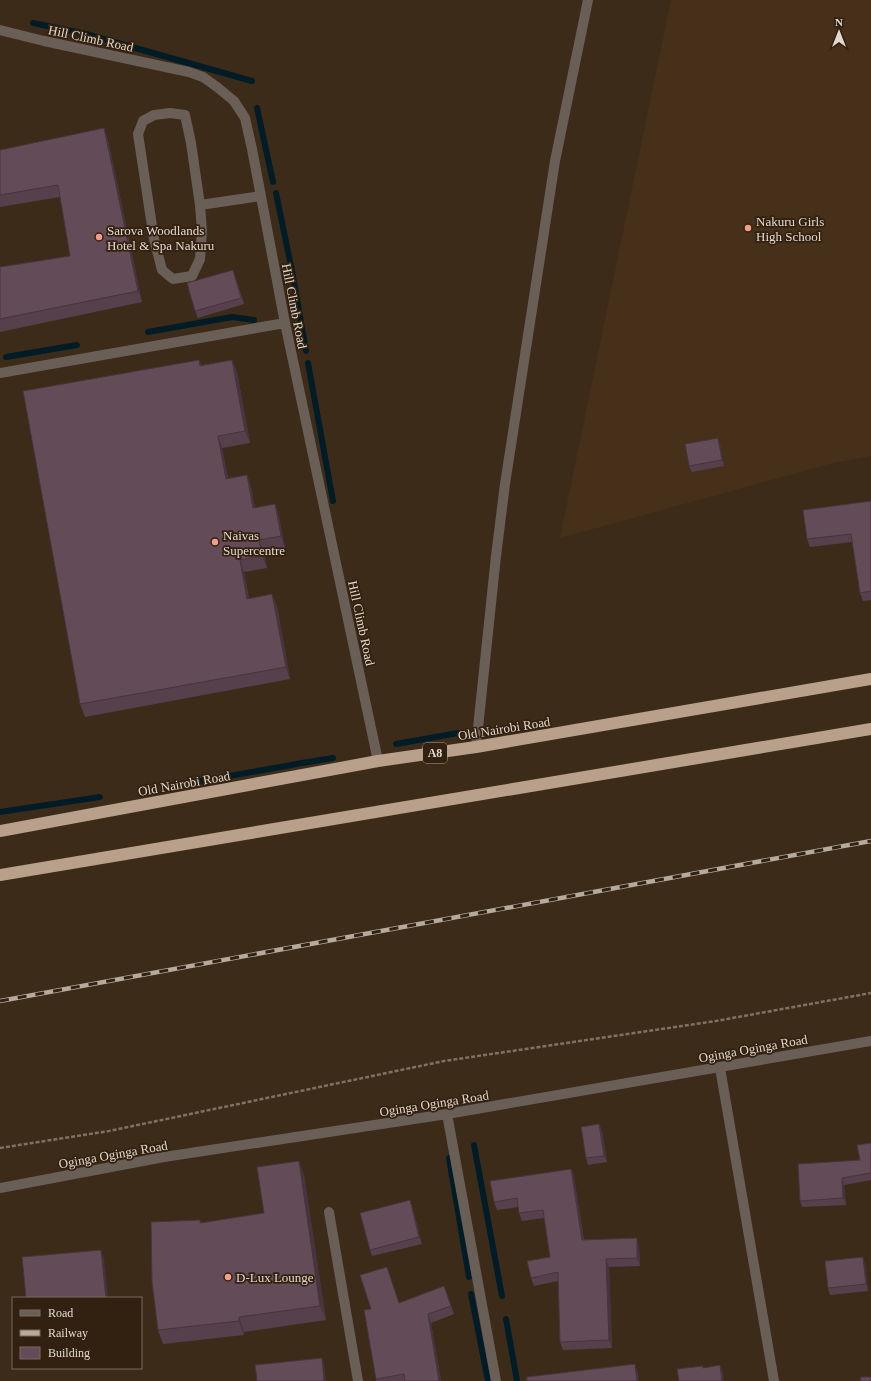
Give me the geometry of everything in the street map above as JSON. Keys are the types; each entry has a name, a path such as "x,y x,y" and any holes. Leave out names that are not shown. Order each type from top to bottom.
{"highway":[{"name":"Old Nairobi Road","path":"0,831 378,761 476,747 871,679"},
{"path":"0,875 871,729"}],"street":[{"path":"476,747 504,484 555,161 588,0"},
{"name":"Hill Climb Road","path":"0,30 44,42 189,72 203,77 217,86 234,101 245,118 285,323 378,761"},
{"path":"170,113 185,115 191,143 200,205 202,231 200,259 192,276 173,279 162,270 154,239 138,134 143,121 154,115 170,113"},
{"path":"200,205 261,196"},
{"path":"0,373 285,323"},
{"name":"Oginga Oginga Road","path":"0,1188 164,1157 447,1114 871,1041"},
{"path":"720,1068 774,1381"},
{"path":"447,1114 496,1381"},
{"path":"329,1212 358,1381"}],"path":[{"path":"0,1148 109,1131 444,1061 716,1021 871,993"}],"shaded area":[{"name":"Nakuru Girls High School","path":"671,0 871,0 871,456 833,463 560,538"}],"building":[{"name":"Sarova Woodlands Hotel & Spa Nakuru","path":"104,128 138,291 0,319 0,267 70,256 58,185 0,195 0,150"},
{"path":"233,270 241,298 195,311 187,283"},
{"path":"199,360 200,366 232,360 245,431 218,436 226,479 247,475 253,508 275,504 281,536 259,540 262,556 240,560 247,599 272,594 286,667 80,704 23,391"},
{"path":"718,438 722,460 689,466 685,444"},
{"path":"871,501 871,591 860,593 851,534 807,539 803,510"},
{"path":"599,1124 604,1156 586,1158 581,1127"},
{"path":"871,1143 871,1173 842,1178 843,1198 800,1201 798,1164 860,1160 857,1145"},
{"path":"299,1161 320,1306 239,1317 239,1321 158,1330 152,1282 151,1222 200,1220 200,1223 264,1213 257,1167"},
{"path":"571,1169 582,1240 637,1238 637,1258 606,1259 609,1340 560,1342 558,1272 531,1278 527,1261 550,1257 543,1210 519,1213 517,1198 494,1202 490,1181"},
{"path":"410,1200 419,1237 370,1250 360,1213"},
{"path":"101,1250 106,1297 26,1297 22,1257"},
{"path":"863,1257 866,1284 828,1288 825,1261"},
{"path":"387,1267 399,1303 444,1286 451,1306 428,1314 439,1381 405,1381 404,1374 376,1379 364,1310 371,1309 360,1275"},
{"path":"322,1358 324,1381 257,1381 255,1365"},
{"path":"635,1364 637,1381 527,1381 527,1377"},
{"path":"720,1365 722,1381 679,1381 677,1369 703,1366 703,1368"},
{"path":"861,1377 871,1377 871,1381 860,1381"}],"waterway":[{"path":"33,23 86,34 252,81"},
{"path":"257,108 273,182"},
{"path":"276,193 306,351"},
{"path":"148,332 232,317 254,320"},
{"path":"6,357 77,345"},
{"path":"308,363 333,501"},
{"path":"396,744 458,733"},
{"path":"168,787 333,758"},
{"path":"0,812 100,797"},
{"path":"474,1145 502,1296"},
{"path":"449,1158 469,1277"},
{"path":"471,1294 488,1381"},
{"path":"506,1319 517,1381"}],"railway":[{"path":"0,1001 871,841"}],"place":[{"name":"Nakuru Girls High School","path":"748,228"},
{"name":"Sarova Woodlands Hotel & Spa Nakuru","path":"99,237"},
{"name":"Naivas Supercentre","path":"215,542"},
{"name":"D-Lux Lounge","path":"228,1277"}]}
